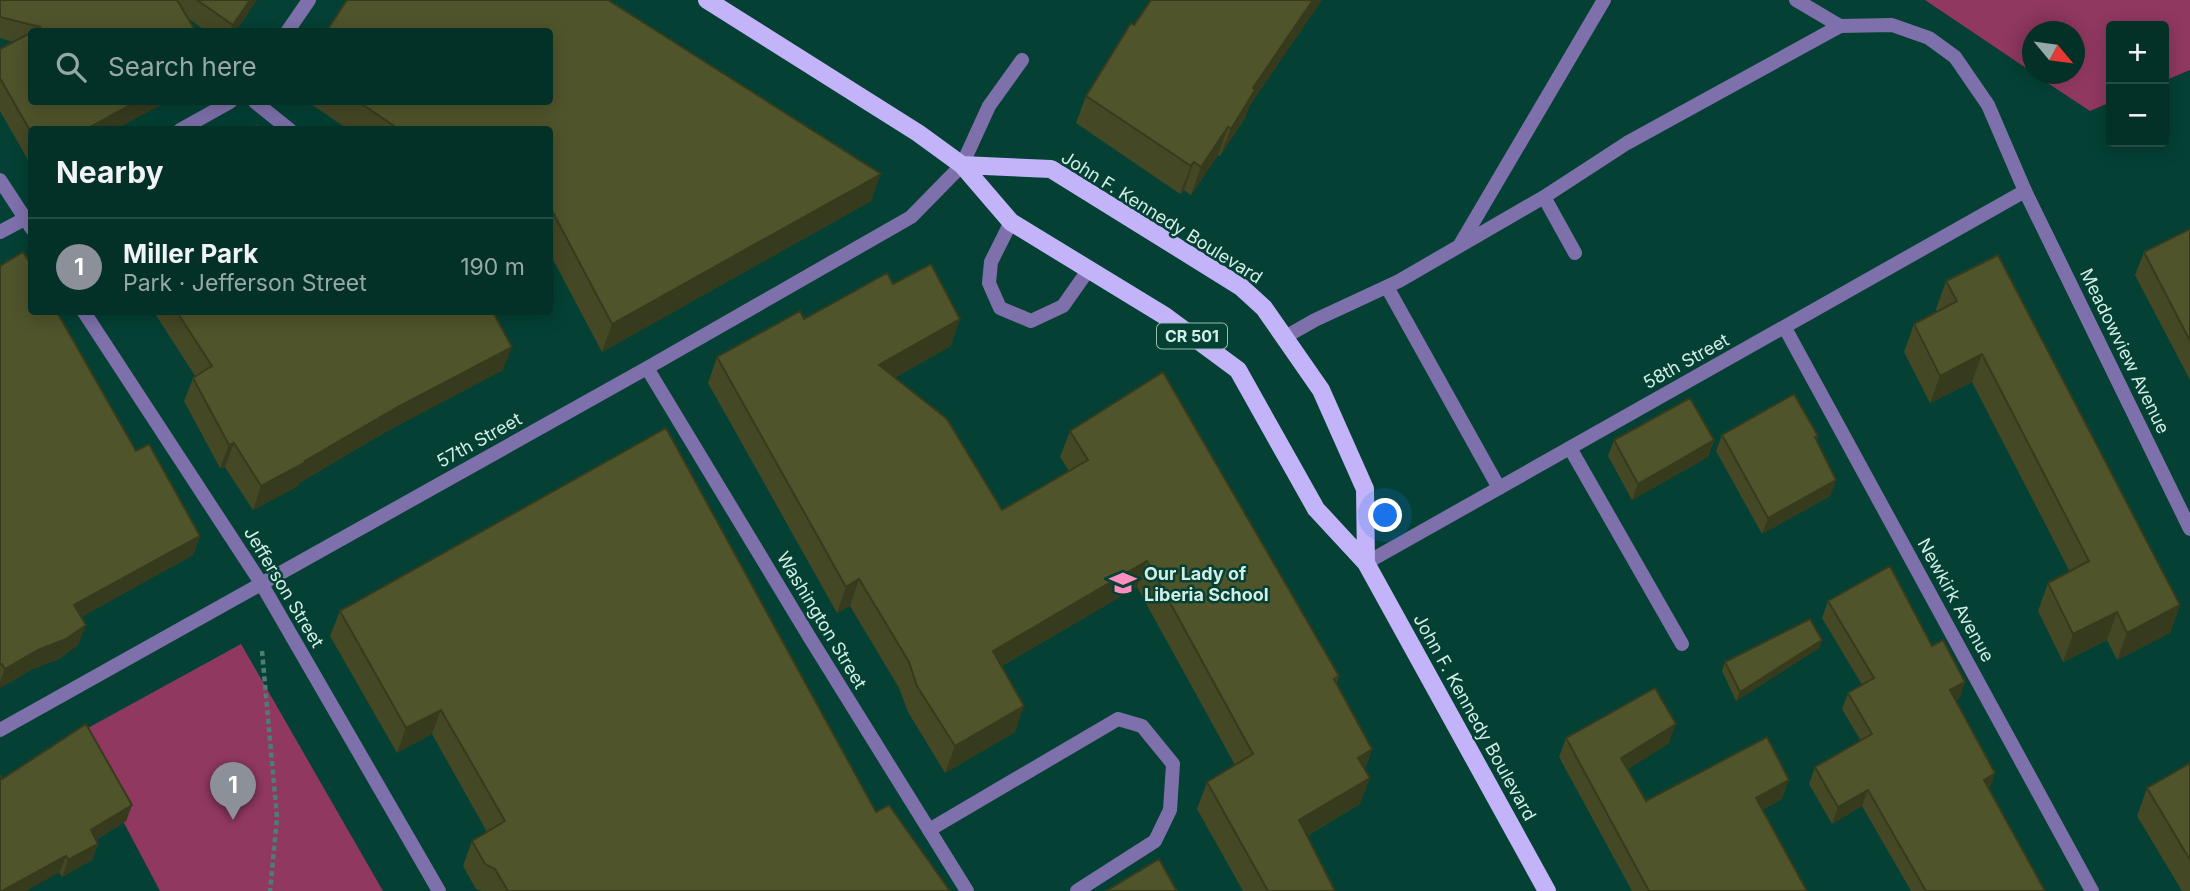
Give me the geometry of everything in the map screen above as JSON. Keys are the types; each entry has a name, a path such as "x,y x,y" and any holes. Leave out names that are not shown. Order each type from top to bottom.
{"main road":[{"name":"John F. Kennedy Boulevard","path":"708,0 918,133 962,165 1011,222 1165,316 1238,370 1316,509 1366,563 1547,891"},
{"name":"John F. Kennedy Boulevard","path":"962,165 1051,169 1241,287 1265,308 1321,390 1365,489 1366,563"}],"street":[{"path":"291,28 309,0"},
{"path":"1459,246 1604,0"},
{"path":"1796,0 1840,26"},
{"name":"Meadowview Avenue","path":"1840,26 1892,25 1929,38 1955,57 1988,105 2025,191 2190,528"},
{"path":"1285,337 1387,287 1544,197 1627,143 1840,26"},
{"name":"57th Street","path":"0,730 911,217 962,165 989,106 1022,60"},
{"path":"187,126 225,105"},
{"path":"260,105 285,126"},
{"path":"0,180 28,220"},
{"name":"58th Street","path":"1366,563 2025,191"},
{"path":"1544,197 1575,253"},
{"path":"0,232 28,221"},
{"path":"1011,222 991,262 989,284 1000,308 1031,321 1063,306 1089,269"},
{"path":"1387,287 1499,488"},
{"name":"Jefferson Street","path":"86,315 261,583 439,891"},
{"name":"Newkirk Avenue","path":"1785,328 2092,891"},
{"name":"Washington Street","path":"647,368 967,891"},
{"path":"1570,448 1682,644"},
{"path":"929,830 1118,719 1142,726 1173,764 1170,810 1155,841 1077,891"}],"path":[{"path":"262,651 277,818 270,891"}],"shaded area":[{"path":"1925,0 2190,0 2190,70 2169,79 2169,21 2106,21 2106,104 2090,111 2049,84 2085,84 2085,21 2022,21 2022,65"},
{"path":"241,644 383,891 160,891 77,734"}],"building":[{"path":"0,0 177,0 194,28 38,28 0,17"},
{"path":"197,0 250,0 233,25"},
{"path":"347,0 608,0 881,174 612,324 553,213 553,126 394,126 363,105 553,105 553,28 329,28"},
{"path":"1151,0 1313,0 1253,88 1255,90 1231,129 1228,127 1201,167 1194,162 1191,166 1086,96 1131,23 1134,25"},
{"path":"28,34 28,105 131,105 92,126 28,127 0,78 0,49"},
{"path":"2190,229 2190,341 2144,252"},
{"path":"23,252 28,260 28,315 59,315 136,451 149,444 200,536 74,605 86,625 66,639 38,650 5,669 0,665 0,266"},
{"path":"1998,255 2180,605 2127,633 2117,612 2073,634 2048,583 2089,561 1982,354 1940,376 1914,324 1957,301 1946,281"},
{"path":"931,264 960,319 879,365 947,419 1002,510 1088,460 1070,431 1163,372 1339,676 1334,679 1372,749 1358,758 1370,778 1299,820 1335,891 1268,891 1207,782 1253,754 1147,561 993,651 1024,706 955,746 917,686 909,662 859,579 846,587 717,357 800,311 804,319 887,273 893,284"},
{"path":"179,315 495,315 512,347 398,407 261,486 234,443 229,445 193,378 212,366"},
{"path":"1794,394 1818,436 1815,437 1836,480 1768,518 1722,435"},
{"path":"1690,398 1714,440 1638,484 1614,440"},
{"path":"666,428 876,812 889,805 950,891 508,891 495,869 485,864 472,841 505,821 441,710 406,728 340,611"},
{"path":"1890,566 1932,646 1943,640 1965,682 1950,690 1995,773 1984,780 2045,891 1926,891 1868,790 1838,807 1815,767 1872,734 1848,693 1874,678 1828,601"},
{"path":"1810,619 1822,640 1740,692 1725,662"},
{"path":"1655,688 1676,724 1621,758 1646,801 1767,737 1789,780 1756,798 1807,891 1649,891 1566,738"},
{"path":"86,724 132,805 91,830 98,844 68,860 66,856 0,891 0,775 2,779"},
{"path":"2190,763 2190,860 2147,788"},
{"path":"1159,859 1177,891 1106,891"}],"place":[{"name":"Our Lady of Liberia School","path":"1123,583"},
{"name":"Miller Park","path":"233,820"}]}
